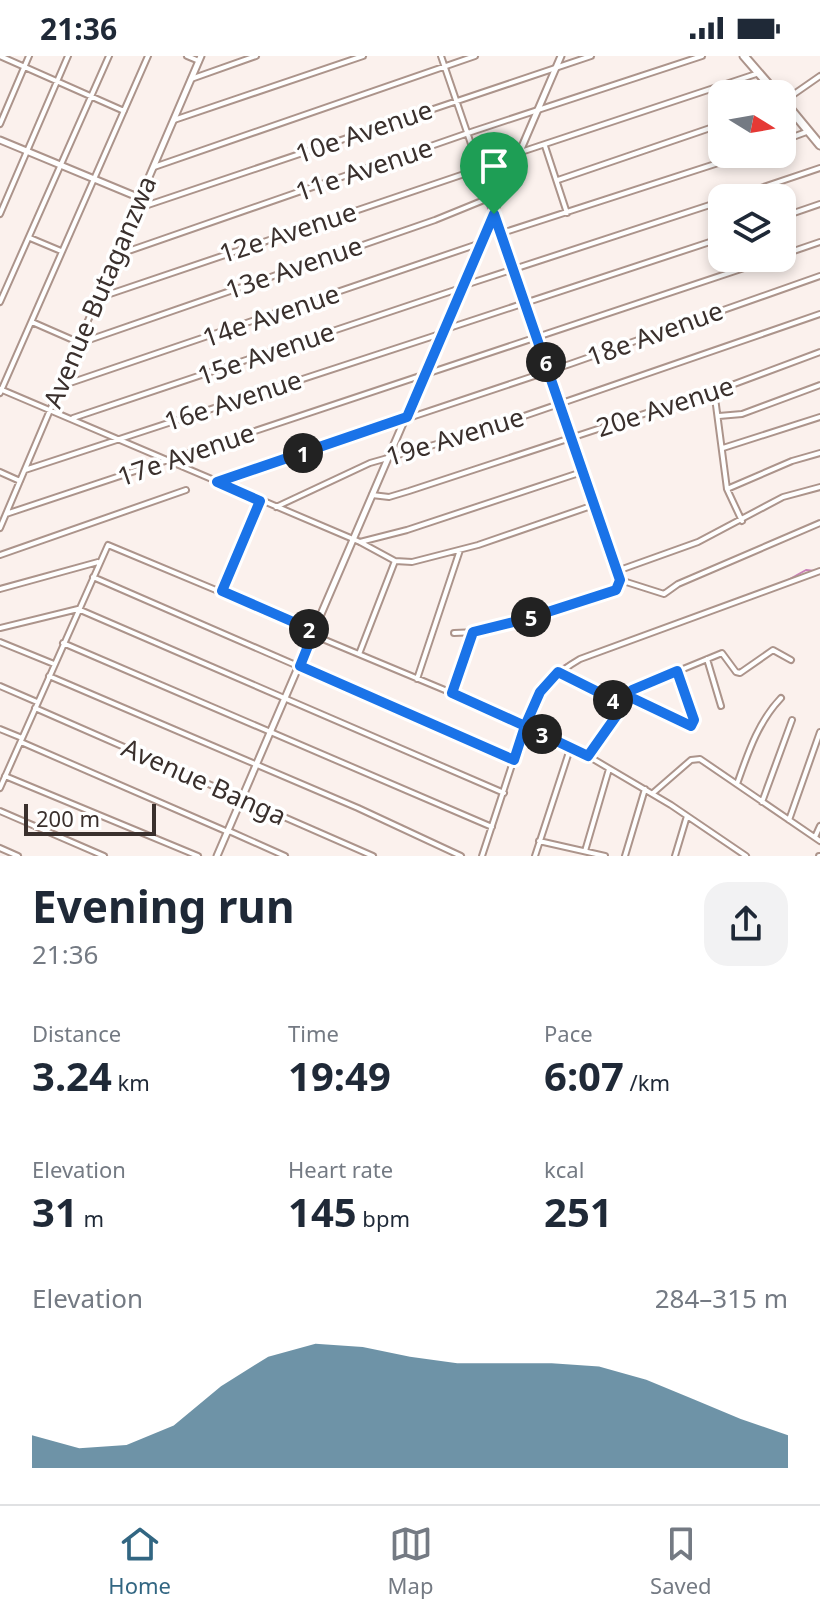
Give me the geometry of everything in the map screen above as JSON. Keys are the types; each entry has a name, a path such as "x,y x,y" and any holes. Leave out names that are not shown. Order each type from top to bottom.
{"main road":[{"path":"744,56 765,80"},
{"path":"796,116 820,145"}],"street":[{"path":"0,56 124,111"},
{"path":"0,124 29,56"},
{"path":"0,214 68,56"},
{"path":"0,302 109,56"},
{"path":"148,56 0,390 357,541 395,561 412,562 460,550 594,505"},
{"path":"187,56 200,59"},
{"path":"191,79 256,56"},
{"path":"174,120 363,56"},
{"path":"441,56 620,580 616,590 534,617 473,632 454,633"},
{"path":"154,167 475,56"},
{"path":"217,856 357,541 372,495 561,56"},
{"name":"10e Avenue","path":"136,209 591,56"},
{"name":"11e Avenue","path":"117,255 702,56"},
{"name":"Avenue Butaganzwa","path":"0,528 200,59"},
{"path":"518,153 759,73"},
{"path":"796,93 820,76"},
{"path":"558,180 708,129"},
{"path":"796,136 809,131"},
{"path":"0,140 140,198"},
{"path":"545,146 567,213"},
{"path":"502,233 708,167"},
{"path":"773,184 820,168"},
{"name":"12e Avenue","path":"98,298 478,169"},
{"name":"13e Avenue","path":"80,343 488,199"},
{"path":"796,212 820,204"},
{"name":"15e Avenue","path":"71,419 708,206"},
{"path":"30,238 61,251"},
{"path":"796,250 820,242"},
{"name":"14e Avenue","path":"61,386 481,243"},
{"name":"16e Avenue","path":"25,470 708,243"},
{"name":"17e Avenue","path":"6,514 732,272"},
{"name":"18e Avenue","path":"217,482 820,276"},
{"name":"19e Avenue","path":"275,507 370,463 472,434 820,314"},
{"path":"32,322 80,343"},
{"name":"20e Avenue","path":"372,495 389,497 409,491 820,352"},
{"path":"719,416 742,414 820,385"},
{"path":"714,390 727,489 742,521"},
{"path":"723,448 820,417"},
{"path":"727,489 792,461 820,453"},
{"path":"0,472 20,481"},
{"path":"357,541 407,530 582,472"},
{"path":"617,571 698,542 783,497 820,487"},
{"path":"0,555 186,490"},
{"path":"222,591 260,501"},
{"path":"620,580 664,594 690,579 820,523"},
{"path":"0,788 78,609 108,545 111,545 222,591 588,756 688,815 746,856"},
{"path":"417,679 460,550"},
{"path":"0,589 100,561"},
{"path":"359,654 395,561"},
{"path":"482,856 525,726 540,692 558,672 580,659 820,571"},
{"path":"93,577 514,760"},
{"path":"0,628 78,609 504,793"},
{"path":"452,693 473,632"},
{"path":"0,642 54,664"},
{"path":"63,643 492,827"},
{"path":"588,756 637,687 725,654 736,672 740,673 773,650 791,660"},
{"path":"707,659 721,706"},
{"path":"628,696 694,725 677,671"},
{"path":"558,672 624,705"},
{"path":"49,676 358,808 461,856"},
{"name":"Avenue Banga","path":"0,686 242,799 373,856"},
{"path":"737,784 754,737 781,698"},
{"path":"762,802 792,720"},
{"path":"0,729 285,856"},
{"path":"789,820 820,732"},
{"path":"535,856 570,749"},
{"path":"653,793 695,758 818,839 820,826"},
{"path":"585,851 609,768"},
{"path":"4,774 198,856"},
{"path":"625,856 645,788"},
{"path":"0,811 104,856"},
{"path":"675,856 688,815"},
{"path":"539,841 605,856"},
{"path":"0,848 18,856"}],"waterway":[{"path":"467,137 490,215"},
{"path":"788,580 806,570 815,571"},
{"path":"521,724 539,688 569,663"}],"route":[{"path":"494,214 407,417 217,482 260,501 222,591 314,631 300,666 434,722 514,760 525,726 588,756 624,705 628,696 632,690 677,671 694,720 691,726 628,696 624,705 558,672 540,692 525,726 452,693 473,632 526,619 616,590 620,586 494,214"}]}
